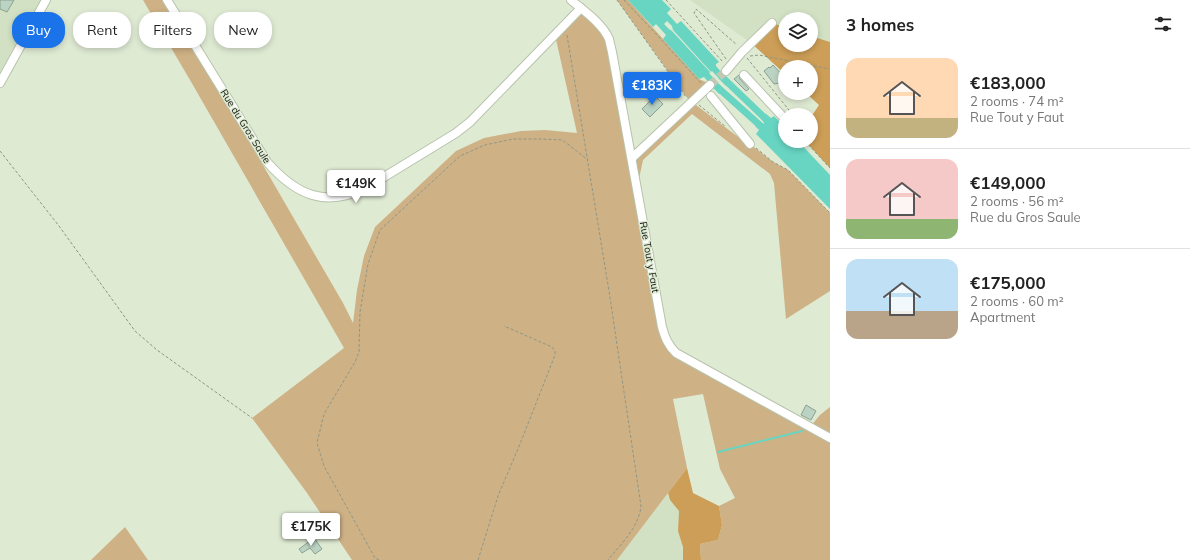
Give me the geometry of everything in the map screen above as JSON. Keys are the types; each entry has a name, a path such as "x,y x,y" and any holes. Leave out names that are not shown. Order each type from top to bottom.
{"street":[{"path":"0,83 46,0"},
{"name":"Rue du Gros Saule","path":"167,0 267,162 291,185 303,192 326,198 343,197 366,188 456,133 470,122 581,8"},
{"name":"Rue Tout y Faut","path":"571,0 603,30 608,39 612,52 665,338 676,353 830,438"},
{"path":"726,71 744,54 772,23"},
{"path":"744,75 778,111"},
{"path":"632,158 692,102 707,85"},
{"path":"711,96 750,144"}],"path":[{"path":"617,0 688,99 698,104 725,126"},
{"path":"624,0 707,85"},
{"path":"666,0 724,63 726,60 694,13 696,9 740,47 787,108"},
{"path":"563,28 567,36 588,160 641,506 636,524 608,560"},
{"path":"744,54 759,55 830,69"},
{"path":"379,560 375,558 324,466 317,443 324,414 355,362 359,352 360,312 368,264 380,230 460,156 485,145 513,139 562,140 588,160"},
{"path":"750,144 773,162 788,170 830,213"},
{"path":"811,148 830,168"},
{"path":"0,150 59,226 135,331 157,350 252,418"},
{"path":"478,560 498,496 555,355 555,351 552,347 504,326"}],"shaded area":[{"path":"0,0 45,0 38,12 12,12 12,48 19,48 0,83"},
{"path":"143,0 167,0 174,12 150,12"},
{"path":"617,0 628,0 699,79 708,83 692,102 773,162 788,170 830,213 830,291 786,319 774,183 770,174 692,114 643,160 637,188 668,344 810,427 820,415 830,407 830,560 701,560 700,544 718,540 722,525 719,506 735,498 720,469 703,394 673,399 687,468 617,560 352,560 307,493 252,418 344,348 171,48 195,48 343,303 353,323 357,290 364,256 375,227 456,151 484,138 521,131 545,130 577,133 555,35 581,8 603,30 632,158 691,102"},
{"path":"690,0 830,0 830,42 818,38 818,12 778,12 778,25 772,23 751,43"},
{"path":"772,23 778,25 778,52 818,52 818,38 830,42 830,168 811,148 818,148 817,108 819,105 814,100 818,100 818,60 778,60 778,68 751,43"},
{"path":"687,468 693,493 719,506 722,525 718,540 700,544 701,560 683,560 683,547 678,531 679,511 670,500 668,493"},
{"path":"668,493 670,500 679,511 678,531 683,547 683,560 617,560"},
{"path":"125,527 148,560 91,560"}],"water":[{"path":"628,0 662,0 671,9 667,13 677,24 681,21 719,62 716,66 730,82 726,86 712,71 709,73 723,89 719,94 704,77 699,79 663,39 666,35 656,24 653,27"},
{"path":"766,114 771,118 774,116 778,120 778,148 805,148 830,175 830,209 756,134 759,130 755,126 758,122 763,125 764,122 761,119"}],"pier":[{"path":"667,21 672,26 673,30 711,72 664,24"}],"building":[{"path":"0,0 14,0 7,12 0,9"},
{"path":"773,65 778,70 778,83 774,84 764,71 769,67 770,68"},
{"path":"739,75 740,79 749,89 746,91 734,79"},
{"path":"655,96 663,104 650,117 642,109"},
{"path":"806,405 816,411 811,420 801,415"},
{"path":"314,538 322,549 315,554 310,548 302,553 299,549"}],"waterway":[{"path":"722,77 770,123"},
{"path":"715,85 764,129"},
{"path":"718,452 802,431"}],"tunnel":[{"path":"710,85 726,71"}]}
